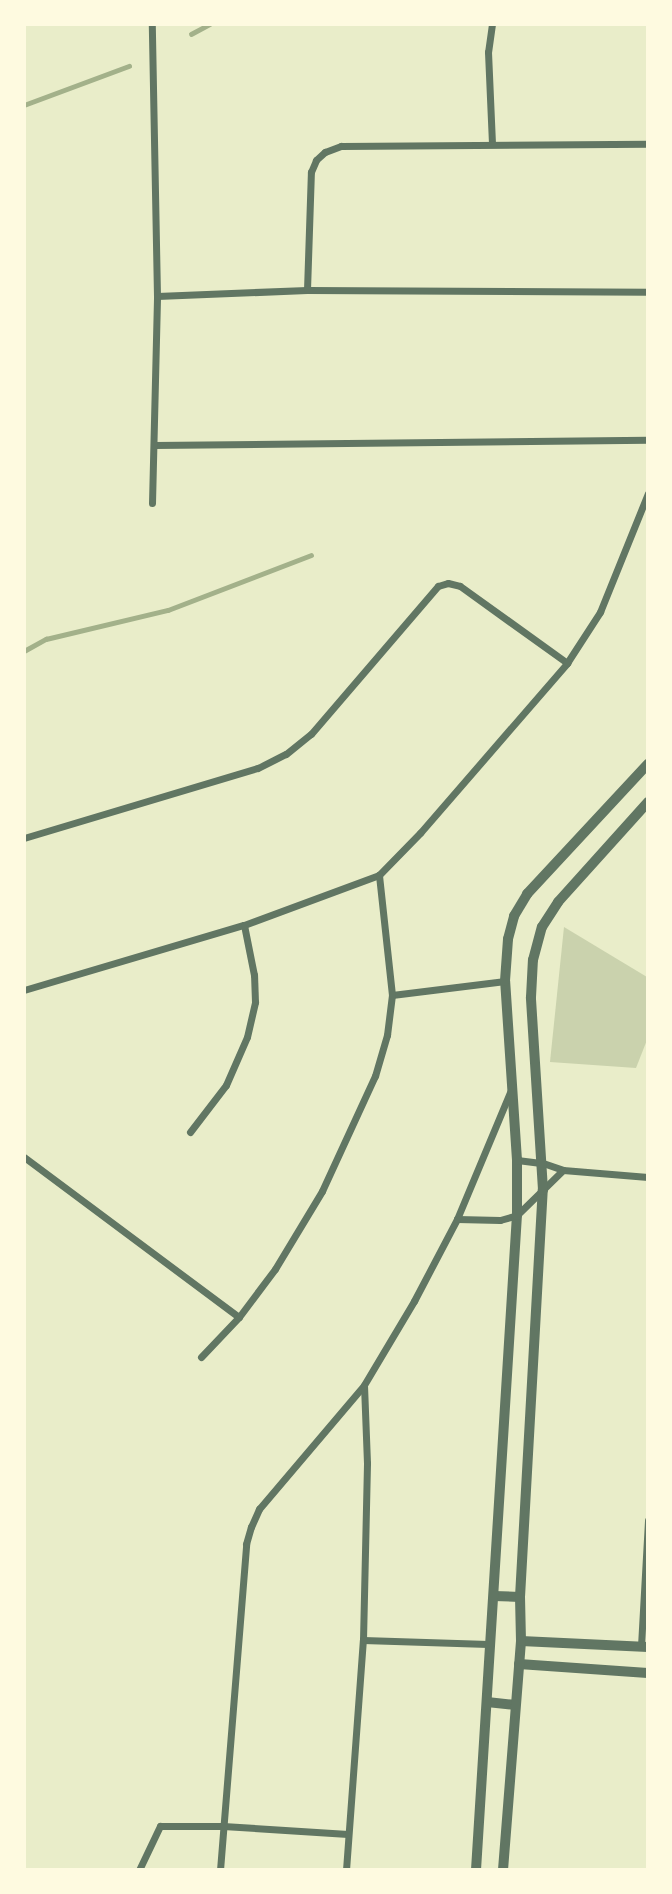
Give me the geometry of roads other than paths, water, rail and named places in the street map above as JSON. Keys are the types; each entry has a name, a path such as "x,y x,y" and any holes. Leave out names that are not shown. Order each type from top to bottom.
{"street":[{"path":"152,24 157,296 152,503"},
{"path":"492,24 488,52 492,143"},
{"path":"307,290 311,172 316,160 325,152 341,146 648,144"},
{"path":"157,296 307,290 648,292"},
{"path":"154,445 648,440"},
{"path":"24,990 244,925 379,875 429,822 567,663 600,612 648,493"},
{"path":"24,838 258,768 286,754 311,734 438,586 448,583 460,586 567,663"},
{"path":"476,1870 488,1644 494,1597 517,1214 517,1160 505,981 508,939 514,916 527,894 648,764"},
{"path":"503,1870 521,1641 520,1597 543,1190 531,997 533,960 539,938 558,902 648,802"},
{"path":"201,1357 239,1317 275,1269 322,1191 375,1076 387,1035 392,995 379,875"},
{"path":"190,1132 226,1085 247,1037 255,1002 254,975 244,925"},
{"path":"392,995 505,981"},
{"path":"220,1870 246,1544 251,1527 259,1509 363,1385 457,1219 513,1085"},
{"path":"24,1157 239,1317"},
{"path":"517,1160 543,1163 563,1170 648,1177"},
{"path":"457,1219 500,1220 517,1214 563,1170"},
{"path":"346,1870 363,1640 367,1463 363,1385"},
{"path":"521,1641 644,1646 648,1520"},
{"path":"494,1597 520,1597"},
{"path":"363,1640 488,1644"},
{"path":"519,1664 648,1673"},
{"path":"487,1702 514,1705"},
{"path":"139,1870 160,1826 222,1826 348,1834"}],"waterway":[{"path":"191,34 210,24"},
{"path":"24,105 129,66"},
{"path":"24,651 46,639 168,610 311,555"}]}
